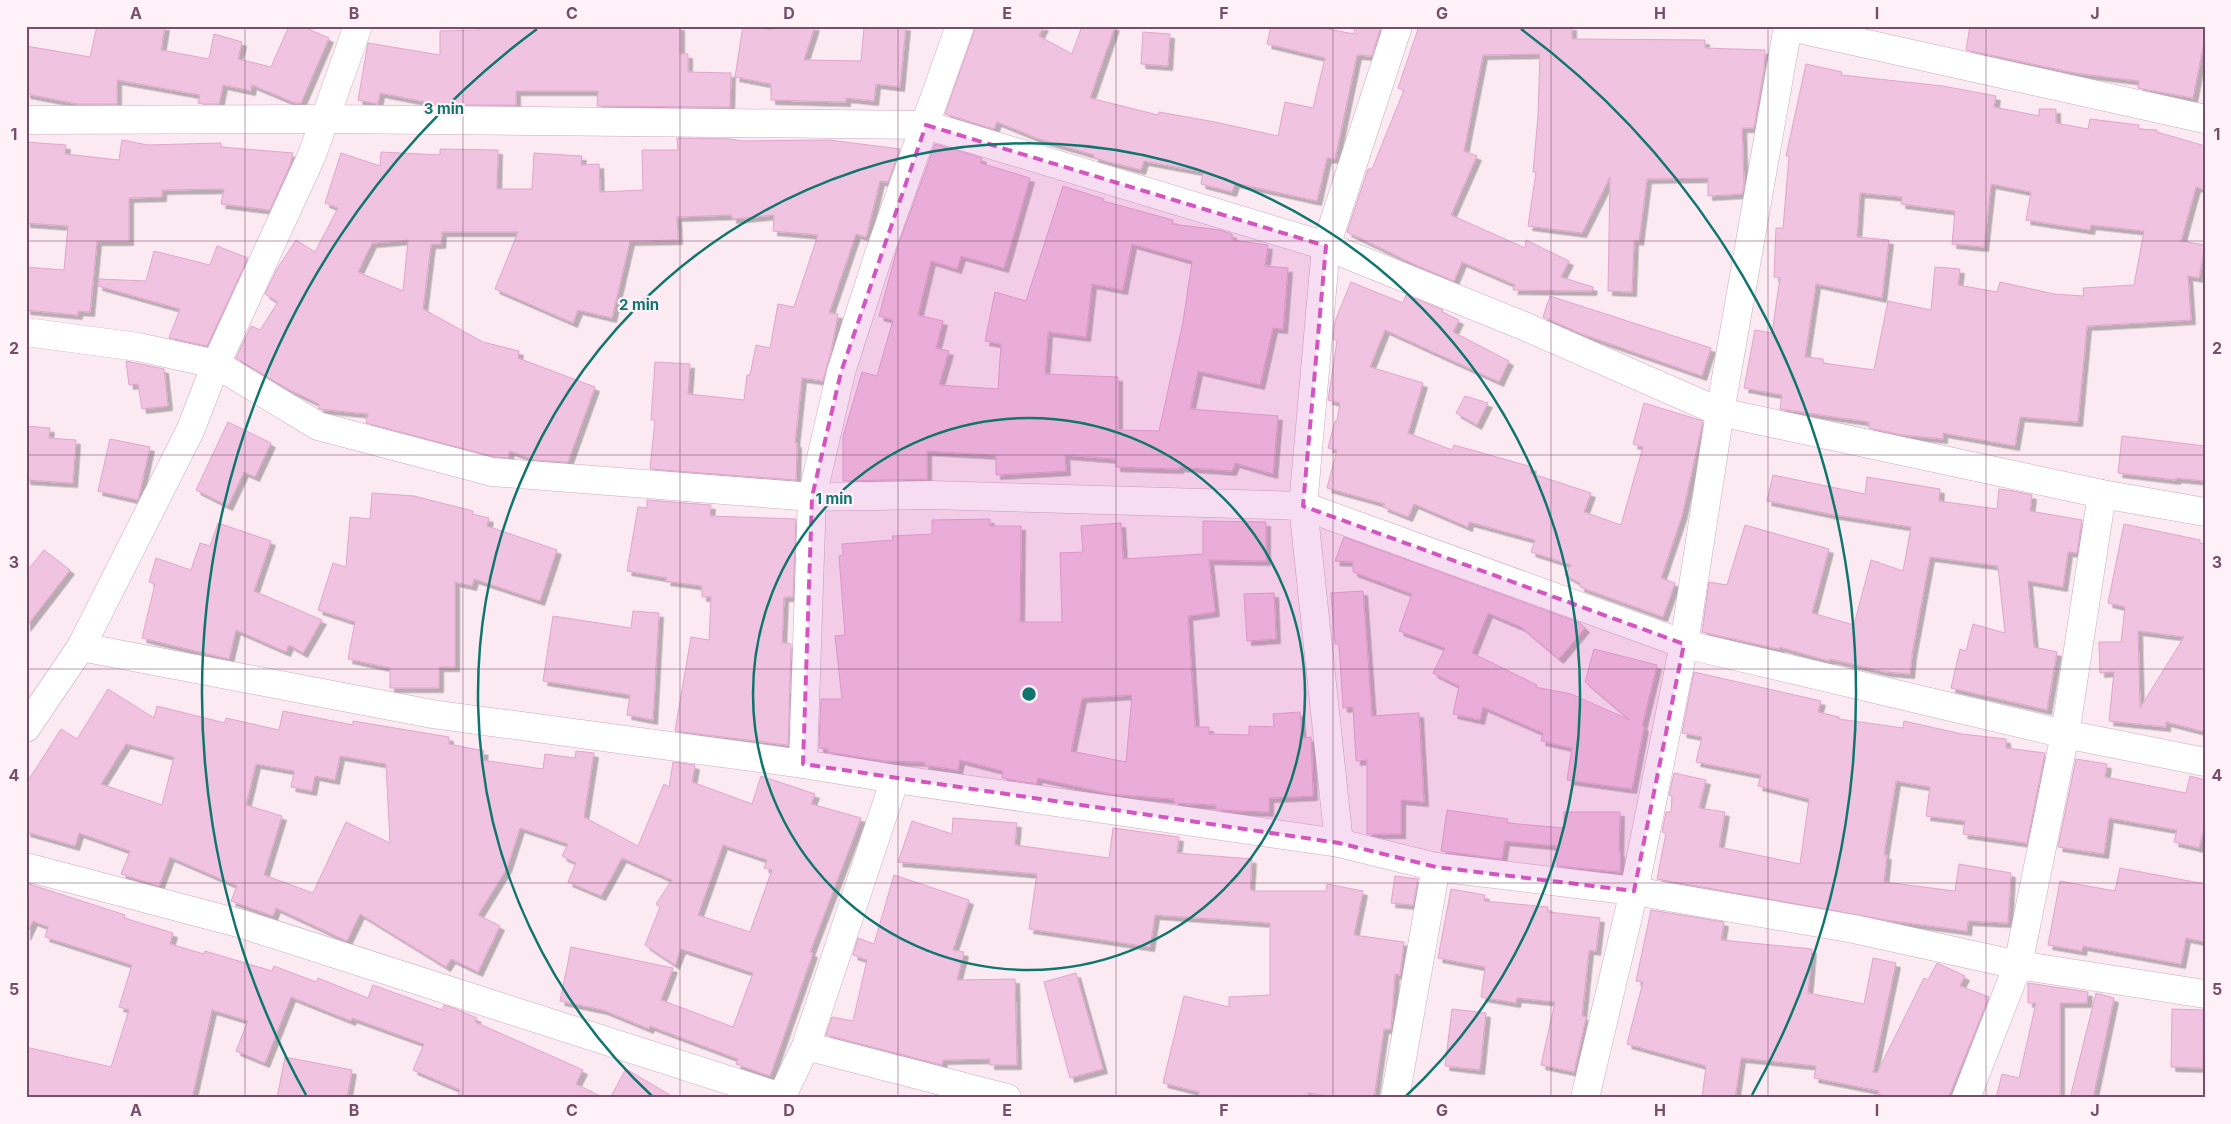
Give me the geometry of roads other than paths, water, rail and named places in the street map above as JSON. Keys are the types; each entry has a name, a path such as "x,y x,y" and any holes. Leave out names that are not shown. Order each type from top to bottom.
{"street":[{"path":"26,728 81,646 190,431 216,364 312,155 358,26"},
{"path":"803,764 812,497 841,372 878,257 960,26"},
{"path":"1340,843 1303,506 1326,246 1398,26"},
{"path":"1585,1098 1634,891 1684,644 1720,412 1787,26 2205,119"},
{"path":"26,120 325,119 926,125 1326,246 1524,326 1720,412 2102,494 2205,512"},
{"path":"26,332 138,346 216,364 318,426 492,472 812,497 931,495 1303,506 1684,644 2065,734 2205,762"},
{"path":"1966,1098 2018,964 2065,734 2102,494"},
{"path":"81,646 432,714 803,764 1340,843 1436,867 1634,891 1854,929 2018,964 2205,994"},
{"path":"26,867 242,924 781,1098 806,1046 895,779"},
{"path":"1395,1098 1436,867"},
{"path":"806,1046 1007,1098"}]}
